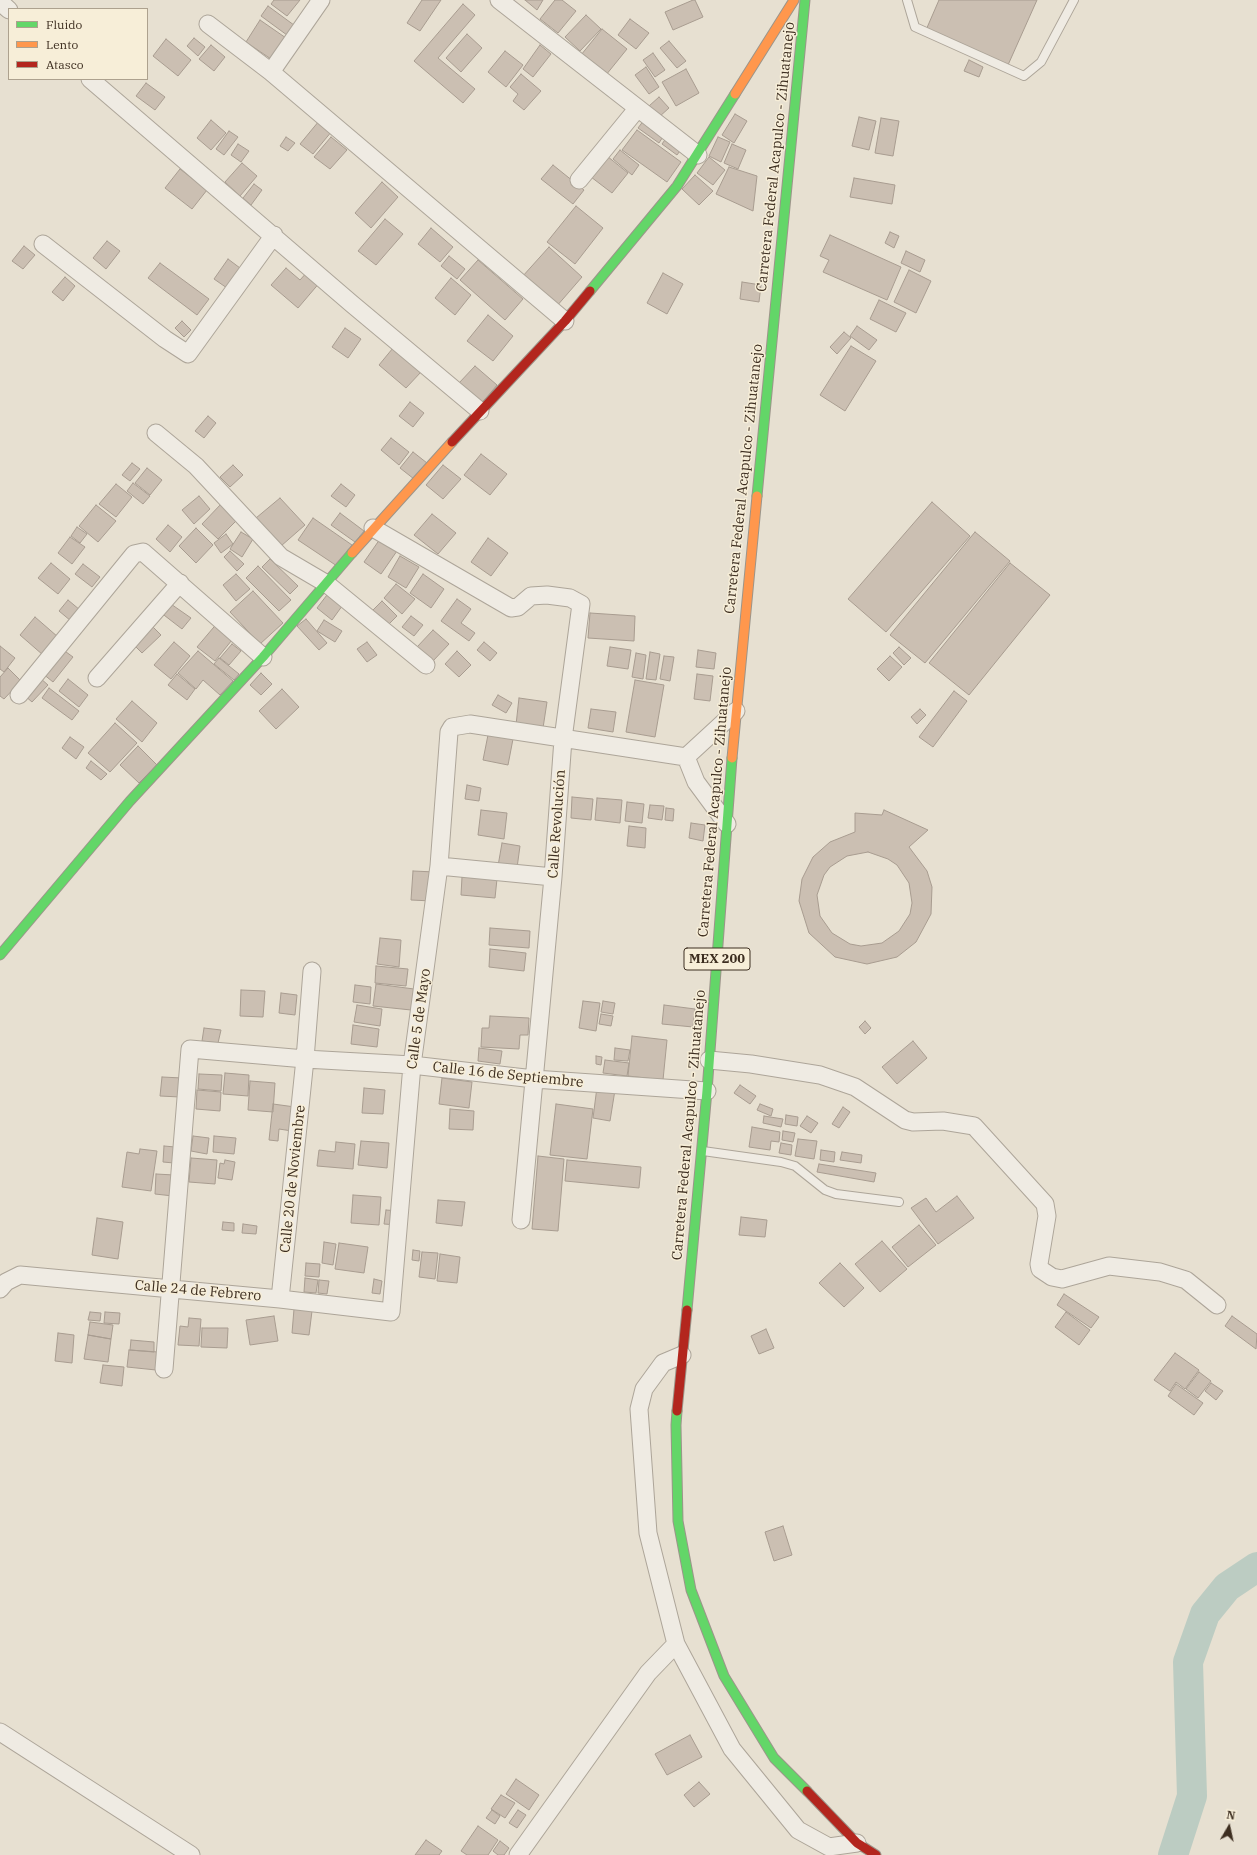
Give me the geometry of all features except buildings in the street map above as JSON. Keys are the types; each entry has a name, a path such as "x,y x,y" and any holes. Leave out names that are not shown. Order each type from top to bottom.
{"main road":[{"path":"0,955 130,801 263,657 327,584 373,528 565,321 677,186 698,155 794,0"},
{"name":"Carretera Federal Acapulco - Zihuatanejo","path":"805,0 736,712 702,1151 676,1425 678,1521 691,1590 724,1676 774,1758 857,1843 876,1855"}],"street":[{"path":"271,72 321,0"},
{"path":"499,0 698,155"},
{"path":"0,2 8,9"},
{"path":"208,24 271,72 565,321"},
{"path":"91,80 274,235 352,304 480,411"},
{"path":"579,180 637,109"},
{"path":"44,244 165,339 188,354 274,235"},
{"path":"156,432 196,466 281,557 327,584 426,665"},
{"name":"Calle Revolución","path":"373,528 511,608 518,607 531,596 570,598 581,604 563,739 553,877 521,1220"},
{"path":"19,695 134,554 143,552 263,657"},
{"path":"97,678 180,583"},
{"path":"686,757 736,712"},
{"name":"Calle 5 de Mayo","path":"392,1312 412,1065 439,866 449,732 452,726 470,724 563,739"},
{"path":"563,739 686,757"},
{"path":"686,757 696,782 728,824"},
{"path":"439,866 553,877"},
{"name":"Calle 20 de Noviembre","path":"280,1299 305,1060 312,970"},
{"name":"Calle 16 de Septiembre","path":"170,1288 190,1049 305,1060 412,1065 534,1080 707,1091"},
{"path":"709,1060 751,1064 820,1075 855,1087 905,1120 913,1122 943,1121 974,1126 1045,1204 1047,1216 1039,1264 1040,1269 1052,1277 1062,1279 1109,1266 1160,1272 1186,1280 1217,1305"},
{"name":"Calle 24 de Febrero","path":"3,1286 20,1275 170,1288 392,1312"},
{"path":"164,1369 170,1288"},
{"path":"682,1355 663,1363 644,1389 639,1409 648,1533 676,1644 732,1749 798,1830 831,1851 857,1843"},
{"path":"518,1855 648,1673 676,1644"},
{"path":"0,1732 191,1855"}],"lane":[{"path":"907,0 915,27 1024,76 1041,62 1074,0"},
{"path":"702,1151 781,1162 795,1166 825,1190 836,1194 899,1202"}],"waterway":[{"path":"1173,1855 1192,1796 1188,1662 1205,1614 1227,1587 1257,1567"}],"traffic: fast":[{"path":"757,496 805,0"},
{"path":"590,291 677,186 735,94"},
{"path":"0,955 130,801 263,657 352,553"},
{"path":"687,1310 707,1091 732,758"},
{"path":"677,1411 678,1521 691,1590 724,1676 774,1758 807,1791"}],"traffic: slow":[{"path":"735,94 794,0"},
{"path":"352,553 452,442"},
{"path":"732,758 757,496"}],"traffic: jam":[{"path":"452,442 565,321 590,291"},
{"path":"677,1411 687,1310"},
{"path":"807,1791 857,1843 876,1855"}]}
